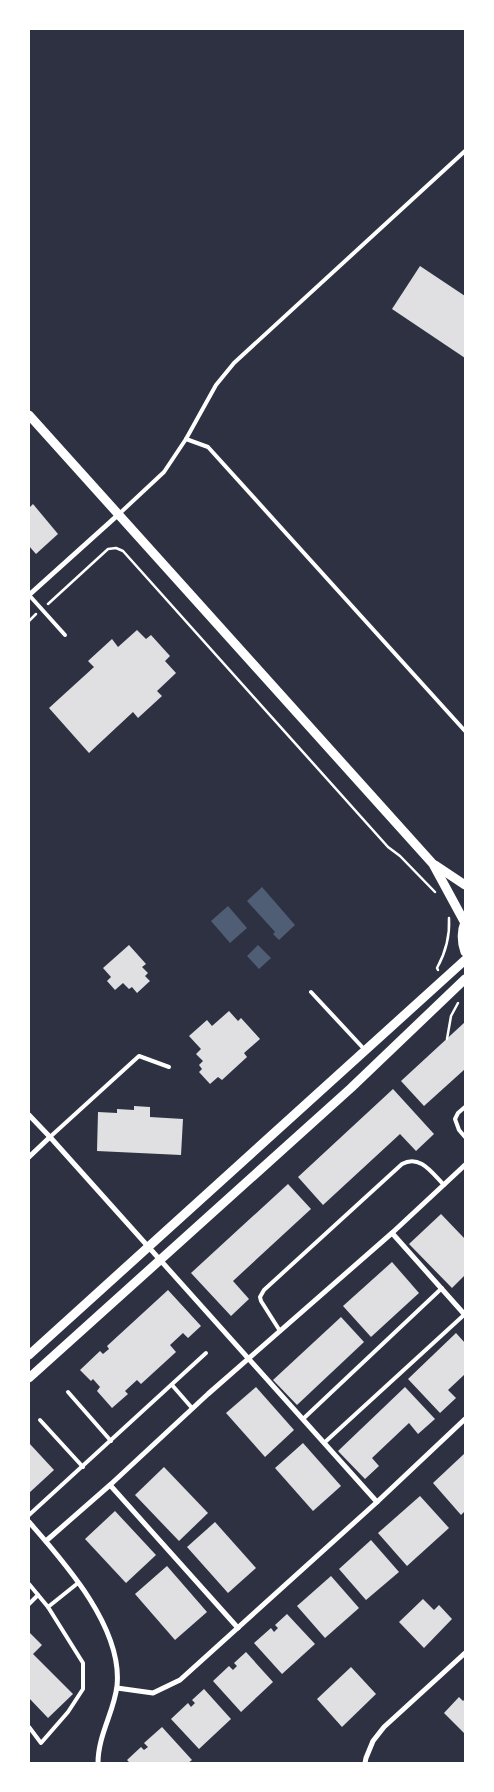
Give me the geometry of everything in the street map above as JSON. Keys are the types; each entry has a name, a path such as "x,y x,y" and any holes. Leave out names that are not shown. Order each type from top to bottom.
{"street":[{"path":"29,415 433,864 465,922 461,932 465,952"},
{"path":"29,595 119,514"},
{"path":"433,864 465,885"},
{"path":"29,1355 465,960"},
{"path":"29,1378 351,1088 465,979"},
{"path":"29,1115 377,1502"},
{"path":"29,1157 50,1137"},
{"path":"46,1542 192,1408 392,1233 465,1165"},
{"path":"392,1233 465,1314"},
{"path":"117,1688 153,1693 180,1680 377,1502 465,1419"},
{"path":"110,1485 238,1628"},
{"path":"29,1522 94,1605 108,1632 116,1654 117,1688 100,1746 98,1763"},
{"path":"365,1763 373,1741 384,1727 465,1653"}],"lane":[{"path":"119,514 164,472 186,439 216,385 234,363 465,151"},
{"path":"186,439 208,447 465,731"},
{"path":"29,595 65,635"},
{"path":"311,992 365,1050"},
{"path":"50,1137 139,1056 169,1067"},
{"path":"465,1107 458,1113 455,1119 459,1130 465,1137"},
{"path":"280,1331 261,1301 260,1297 264,1290 402,1164 408,1160 415,1160 421,1163 444,1185"},
{"path":"303,1419 442,1288"},
{"path":"324,1443 465,1314"},
{"path":"29,1515 206,1353"},
{"path":"172,1385 192,1408"},
{"path":"68,1392 112,1441"},
{"path":"40,1420 83,1466"},
{"path":"48,1607 78,1583"},
{"path":"29,1584 48,1607 83,1663 83,1689 68,1712 42,1743 29,1727"},
{"path":"29,1604 38,1595"}],"path":[{"path":"29,621 108,549 116,548 123,551 388,847 400,856 439,897"},
{"path":"437,968 444,956 448,940 448,914"},
{"path":"446,1039 451,1016 458,1001"}],"water":[{"path":"262,887 295,925 279,940 273,934 275,932 247,901"},
{"path":"228,906 247,928 230,943 211,921"},
{"path":"258,945 271,958 259,969 247,956"}],"building":[{"path":"420,266 465,296 465,358 392,309"},
{"path":"33,504 58,534 36,554 29,546 29,508"},
{"path":"137,630 146,639 151,635 170,656 165,661 176,673 157,691 162,696 138,718 133,712 89,753 49,708 94,667 88,661 112,639 118,647"},
{"path":"129,945 146,964 142,967 148,973 145,976 150,981 137,993 132,987 129,989 123,983 115,990 107,981 111,977 103,968"},
{"path":"229,1011 238,1021 241,1018 260,1039 244,1053 247,1057 222,1080 218,1077 210,1084 199,1072 202,1069 199,1065 203,1061 196,1054 201,1049 189,1036 207,1020 212,1026"},
{"path":"465,1022 465,1069 424,1106 401,1081"},
{"path":"393,1089 434,1134 416,1151 400,1134 323,1205 298,1177"},
{"path":"134,1106 150,1107 150,1117 183,1119 181,1155 97,1151 98,1112 117,1113 117,1109 134,1110"},
{"path":"288,1184 311,1209 233,1281 249,1299 231,1316 191,1273"},
{"path":"441,1214 465,1239 465,1275 452,1288 409,1244"},
{"path":"392,1262 419,1293 371,1337 343,1306"},
{"path":"168,1290 201,1326 188,1338 183,1333 170,1345 176,1352 141,1384 137,1380 125,1391 128,1394 112,1408 97,1391 100,1387 93,1379 91,1381 80,1370 100,1351 103,1354 109,1349 107,1346"},
{"path":"341,1317 364,1342 297,1405 273,1380"},
{"path":"456,1333 465,1343 465,1374 448,1390 456,1398 440,1413 408,1379"},
{"path":"256,1387 294,1430 265,1457 226,1413"},
{"path":"405,1387 435,1419 418,1434 409,1423 372,1458 379,1466 365,1479 338,1451"},
{"path":"29,1443 54,1470 29,1493"},
{"path":"303,1443 341,1486 313,1511 275,1468"},
{"path":"465,1453 465,1511 461,1515 433,1483"},
{"path":"164,1467 208,1513 179,1541 135,1495"},
{"path":"420,1496 449,1528 407,1566 378,1533"},
{"path":"115,1511 156,1555 126,1583 85,1539"},
{"path":"215,1522 256,1568 228,1593 187,1547"},
{"path":"371,1540 399,1572 366,1600 339,1569"},
{"path":"167,1566 207,1612 175,1640 135,1594"},
{"path":"331,1576 359,1608 325,1638 297,1606"},
{"path":"423,1599 434,1610 439,1605 452,1619 424,1648 399,1622"},
{"path":"287,1614 315,1644 282,1674 254,1643 271,1628 274,1632 278,1628 275,1625"},
{"path":"29,1632 42,1645 33,1654 73,1694 48,1718 29,1698"},
{"path":"246,1652 273,1682 241,1712 213,1681 229,1666 233,1670 237,1666 234,1663"},
{"path":"351,1667 376,1694 342,1727 317,1699"},
{"path":"204,1689 231,1719 199,1749 171,1719 188,1703 191,1707 195,1703 192,1700"},
{"path":"459,1697 463,1701 465,1699 465,1734 444,1713"},
{"path":"162,1727 192,1760 188,1763 130,1763 127,1760 141,1747 144,1750 148,1747 144,1743"}]}
